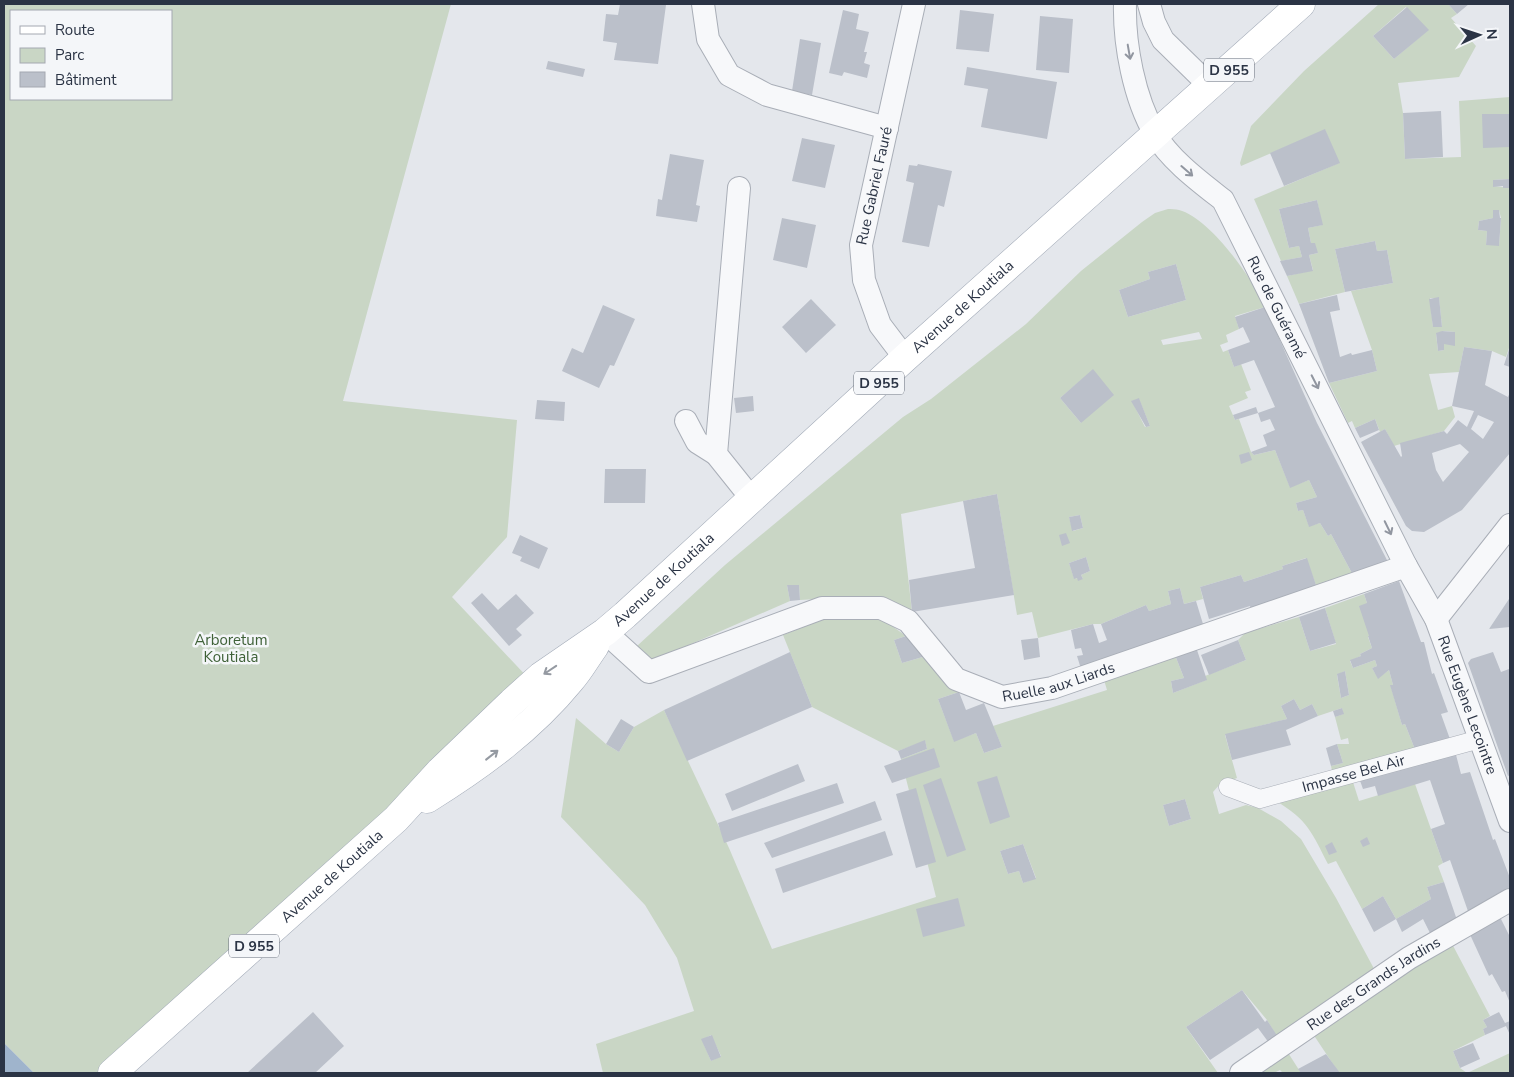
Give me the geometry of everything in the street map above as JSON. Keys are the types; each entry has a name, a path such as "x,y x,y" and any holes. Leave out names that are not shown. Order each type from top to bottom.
{"main road":[{"name":"Avenue de Koutiala","path":"112,1073 396,818 440,771 512,702 541,676 605,632 905,358 1301,4"}],"street":[{"path":"703,4 708,39 729,75 767,96 886,128"},
{"name":"Rue Gabriel Fauré","path":"905,358 880,326 864,280 862,245 914,4"},
{"name":"Rue de Guéramé","path":"1125,4 1124,26 1132,68 1141,104 1155,135 1182,168 1223,200 1406,566 1436,619"},
{"path":"1149,4 1154,22 1163,40 1210,86"},
{"path":"716,454 739,188"},
{"path":"686,421 697,442 716,454 752,499"},
{"path":"1436,619 1510,525"},
{"name":"Ruelle aux Liards","path":"605,632 649,672 822,608 880,608 908,621 956,679 1002,697 1052,688 1406,566"},
{"name":"Rue Eugène Lecointre","path":"1436,619 1510,821"},
{"name":"Impasse Bel Air","path":"1228,787 1260,799 1480,738"},
{"name":"Rue des Grands Jardins","path":"1240,1073 1409,958 1510,900"}],"green space":[{"name":"Arboretum Koutiala","path":"4,4 451,4 343,401 517,420 507,537 452,597 530,680 109,1073 34,1073 4,1043"},
{"path":"1379,4 1448,4 1457,14 1451,18 1476,46 1459,77 1398,83 1403,113 1405,159 1461,157 1459,101 1510,97 1510,114 1483,114 1483,147 1510,147 1510,179 1493,180 1493,186 1510,188 1510,345 1506,357 1492,351 1464,347 1459,372 1429,374 1438,410 1452,406 1455,417 1444,431 1394,446 1385,429 1380,432 1375,419 1355,428 1352,421 1348,423 1329,383 1377,371 1372,350 1351,291 1393,283 1387,250 1377,251 1375,241 1335,249 1345,292 1299,304 1287,276 1313,270 1309,255 1318,253 1311,243 1308,228 1322,225 1317,200 1279,209 1289,248 1299,246 1302,257 1281,261 1254,199 1339,163 1325,130 1241,166 1240,163 1251,126 1304,71","holes":["1406,7 1428,30 1394,59 1373,36","1493,210 1499,210 1501,218 1499,245 1486,245 1487,231 1478,230 1479,221 1493,218","1430,298 1439,298 1442,327 1433,327","1443,331 1455,332 1444,344 1444,350 1438,351 1436,334"]},
{"path":"1168,209 1178,210 1191,215 1204,225 1217,237 1241,266 1259,295 1265,307 1235,316 1239,329 1226,335 1228,342 1220,345 1223,352 1228,350 1234,367 1241,364 1251,390 1245,392 1248,398 1229,406 1235,420 1239,419 1251,452 1254,455 1275,450 1290,487 1309,480 1317,497 1296,503 1298,511 1303,510 1309,526 1320,523 1328,536 1331,534 1354,577 1317,588 1306,558 1282,566 1283,569 1244,582 1241,575 1200,587 1203,599 1184,604 1180,588 1168,591 1171,604 1149,611 1146,605 1101,624 1093,624 1038,638 1032,612 1017,615 997,494 901,514 912,612 851,597 800,600 799,585 787,585 790,601 659,658 645,657 637,646 725,565 903,417 931,399 1026,324 1081,271 1155,213","holes":["1176,264 1186,300 1128,317 1119,290 1150,279 1148,272","1199,332 1202,339 1163,345 1161,340","1093,370 1081,423 1060,398","1139,399 1150,426 1145,427 1132,401","1080,515 1083,528 1073,531 1069,517","1086,557 1090,571 1081,575 1083,579 1074,578 1069,563"]},
{"path":"1364,594 1367,603 1368,637 1372,648 1350,661 1353,668 1375,660 1377,666 1372,668 1378,678 1389,670 1393,685 1391,687 1402,725 1405,724 1416,752 1333,775 1331,766 1343,763 1337,744 1349,744 1348,738 1341,740 1335,717 1343,714 1342,708 1318,716 1312,704 1300,710 1294,699 1281,706 1287,719 1225,735 1237,778 1220,784 1213,792 1219,814 1246,805 1258,808 1281,821 1301,839 1336,898 1379,978 1282,1045 1267,1020 1242,990 1186,1027 1218,1073 603,1073 596,1044 694,1011 677,958 645,905 561,817 576,718 606,744 619,752 634,727 664,710 729,848 772,949 936,897 901,759 927,749 925,741 898,751 812,707 783,635 824,619 881,618 906,636 894,640 902,663 926,656 959,692 938,699 954,741 976,733 984,753 1002,747 993,726 1107,690 1104,680 1175,655 1184,678 1171,681 1173,693 1206,680 1205,676 1246,660 1238,640 1245,633 1299,617 1310,651 1336,644 1325,608","holes":["1345,671 1349,695 1341,698 1337,675","1185,799 1191,819 1169,826 1163,805","1023,844 1036,878 1023,883 1019,871 1008,874 1000,851","711,1035 721,1056 711,1061 702,1040"]},
{"path":"1352,779 1359,801 1415,784 1443,863 1438,866 1444,882 1427,887 1431,899 1396,919 1383,896 1362,909 1336,861 1328,864 1308,828 1295,814 1276,801"},
{"path":"1450,940 1490,1016 1483,1020 1487,1027 1483,1029 1485,1035 1453,1051 1460,1068 1467,1073 1339,1073 1311,1031"},
{"path":"1285,1048 1301,1073 1283,1073 1280,1070 1274,1073 1260,1073"},
{"path":"1510,1053 1510,1073 1467,1073"}],"water":[{"path":"4,1043 34,1073 4,1073"}],"building":[{"path":"620,4 666,5 658,64 614,60 617,43 603,41 606,14 618,15"},
{"path":"1448,4 1469,4 1457,14"},
{"path":"1407,7 1429,30 1394,59 1373,36"},
{"path":"843,10 859,14 856,29 869,32 864,52 867,52 864,63 870,65 867,78 844,72 842,76 829,73"},
{"path":"960,10 994,14 989,52 956,49"},
{"path":"1040,16 1073,19 1069,73 1036,70"},
{"path":"800,39 821,43 812,95 792,91"},
{"path":"548,61 585,69 583,77 546,69"},
{"path":"967,67 1057,82 1047,139 981,127 988,89 964,85"},
{"path":"1441,111 1443,157 1405,159 1403,113"},
{"path":"1482,114 1510,114 1510,147 1483,148"},
{"path":"1325,129 1340,163 1284,186 1270,153"},
{"path":"802,138 835,145 825,188 792,181"},
{"path":"670,154 704,160 696,205 700,206 697,222 656,216 658,199 662,200"},
{"path":"918,164 952,171 944,207 938,205 929,247 902,242 914,183 906,181 909,165 917,166"},
{"path":"1510,179 1510,188 1503,188 1503,186 1493,187 1493,180"},
{"path":"1317,200 1323,225 1308,228 1311,243 1315,243 1318,253 1309,255 1313,271 1287,276 1280,261 1302,257 1299,246 1289,248 1279,209"},
{"path":"1493,210 1499,210 1501,218 1499,246 1486,245 1487,231 1478,230 1479,221 1493,218"},
{"path":"782,218 816,225 807,268 773,260"},
{"path":"1375,241 1377,251 1387,250 1393,283 1345,292 1335,249"},
{"path":"1176,264 1186,300 1128,317 1119,290 1150,279 1148,272"},
{"path":"1337,295 1340,310 1330,312 1340,357 1351,353 1352,355 1372,350 1377,371 1329,383 1299,304"},
{"path":"1439,297 1442,327 1433,327 1429,299"},
{"path":"811,299 836,325 806,353 782,327"},
{"path":"603,305 635,319 614,366 610,365 599,388 562,371 572,348 583,353"},
{"path":"1265,307 1317,423 1388,562 1354,577 1331,534 1328,536 1320,523 1309,527 1303,510 1298,511 1296,503 1317,497 1309,480 1290,488 1275,450 1254,455 1251,452 1267,446 1263,435 1275,430 1270,419 1261,422 1258,413 1275,407 1254,360 1234,367 1228,350 1250,342 1243,327 1239,329 1235,317"},
{"path":"1442,331 1455,332 1455,346 1444,344 1444,350 1438,351 1436,333"},
{"path":"1510,346 1510,367 1504,365"},
{"path":"1464,347 1492,351 1485,385 1508,397 1510,392 1510,453 1462,510 1424,532 1412,531 1406,526 1361,442 1385,429 1401,457 1400,443 1444,431 1447,434 1458,420 1467,427 1474,411 1452,406","holes":["1478,415 1494,422 1483,439 1471,429","1460,444 1469,452 1443,482 1436,470 1432,453"]},
{"path":"1093,369 1114,395 1081,423 1060,398"},
{"path":"753,396 754,411 736,413 734,398"},
{"path":"1139,398 1150,426 1146,427 1131,401"},
{"path":"537,400 565,402 564,421 535,419"},
{"path":"1256,407 1258,413 1235,420 1233,415"},
{"path":"1375,419 1379,430 1360,438 1355,428"},
{"path":"1249,452 1252,460 1241,464 1239,455"},
{"path":"605,469 646,469 645,503 604,503"},
{"path":"997,494 1014,595 912,612 909,580 975,568 963,501"},
{"path":"1080,515 1083,528 1072,531 1069,517"},
{"path":"1066,533 1070,543 1062,546 1059,535"},
{"path":"520,535 548,548 539,569 520,561 522,557 512,553"},
{"path":"1086,557 1090,571 1081,575 1083,579 1078,581 1077,578 1074,579 1069,563"},
{"path":"1307,558 1317,588 1251,610 1250,606 1209,619 1200,587 1241,575 1244,582 1283,569 1282,566"},
{"path":"1399,581 1421,642 1424,642 1432,674 1434,673 1448,712 1441,714 1451,742 1416,752 1405,724 1402,725 1390,685 1393,685 1389,670 1378,679 1372,668 1377,666 1375,660 1353,668 1350,660 1361,656 1360,654 1372,648 1359,606 1367,603 1364,594"},
{"path":"787,585 799,585 800,600 790,601"},
{"path":"1180,588 1184,604 1196,601 1203,624 1115,660 1081,669 1077,656 1083,655 1081,648 1075,649 1071,630 1093,624 1099,643 1107,640 1101,624 1146,605 1149,611 1171,604 1168,591"},
{"path":"482,593 498,610 516,594 534,613 516,629 522,635 509,646 471,603"},
{"path":"1509,599 1510,627 1489,629"},
{"path":"1325,608 1336,643 1310,651 1299,617"},
{"path":"906,636 926,656 902,663 894,640"},
{"path":"1038,638 1040,657 1024,660 1021,640"},
{"path":"1238,640 1246,660 1209,675 1201,655"},
{"path":"1196,647 1207,680 1173,693 1171,681 1184,678 1175,655"},
{"path":"790,652 812,707 687,761 664,710"},
{"path":"1493,652 1501,672 1509,669 1510,672 1510,775 1508,776 1468,663 1471,659"},
{"path":"1345,671 1349,695 1341,698 1337,674"},
{"path":"959,692 966,710 984,703 1002,747 984,753 976,733 954,742 938,699"},
{"path":"1294,699 1300,710 1312,704 1318,716 1286,730 1291,745 1232,760 1225,734 1287,719 1281,706"},
{"path":"1342,708 1344,714 1335,717 1333,711"},
{"path":"621,719 634,727 619,752 606,744"},
{"path":"925,740 927,749 901,759 898,751"},
{"path":"1337,744 1343,763 1331,766 1326,748"},
{"path":"934,748 940,767 892,783 884,766"},
{"path":"1455,751 1461,774 1470,772 1493,840 1495,839 1510,878 1510,895 1469,914 1450,860 1443,863 1431,829 1445,824 1430,780 1378,796 1375,786 1363,789 1358,775"},
{"path":"798,764 805,781 732,811 725,794"},
{"path":"997,776 1010,817 990,824 977,782"},
{"path":"941,778 966,850 947,857 923,785"},
{"path":"837,783 844,803 724,843 718,823"},
{"path":"916,788 936,862 916,868 896,794"},
{"path":"1185,799 1191,819 1169,826 1163,805"},
{"path":"875,801 882,820 772,858 764,843"},
{"path":"885,831 893,855 783,893 775,869"},
{"path":"1367,837 1370,844 1363,847 1360,841"},
{"path":"1332,842 1337,852 1329,855 1325,846"},
{"path":"1023,844 1036,879 1023,883 1019,871 1008,874 1000,851"},
{"path":"1444,882 1457,920 1430,933 1423,919 1402,932 1396,919 1431,899 1427,887"},
{"path":"1383,896 1396,919 1374,932 1362,909"},
{"path":"958,898 965,926 923,937 916,909"},
{"path":"1499,915 1510,937 1510,1003 1505,991 1502,992 1492,974 1489,976 1467,928"},
{"path":"1242,990 1265,1022 1267,1020 1278,1037 1269,1043 1258,1028 1210,1060 1186,1027"},
{"path":"313,1012 344,1046 315,1073 247,1073"},
{"path":"1499,1012 1505,1023 1510,1021 1510,1035 1506,1026 1485,1035 1483,1029 1487,1027 1483,1020"},
{"path":"712,1035 721,1057 711,1061 701,1039"},
{"path":"1473,1043 1480,1059 1460,1068 1453,1051"},
{"path":"1326,1054 1340,1073 1301,1073 1298,1069"}]}
